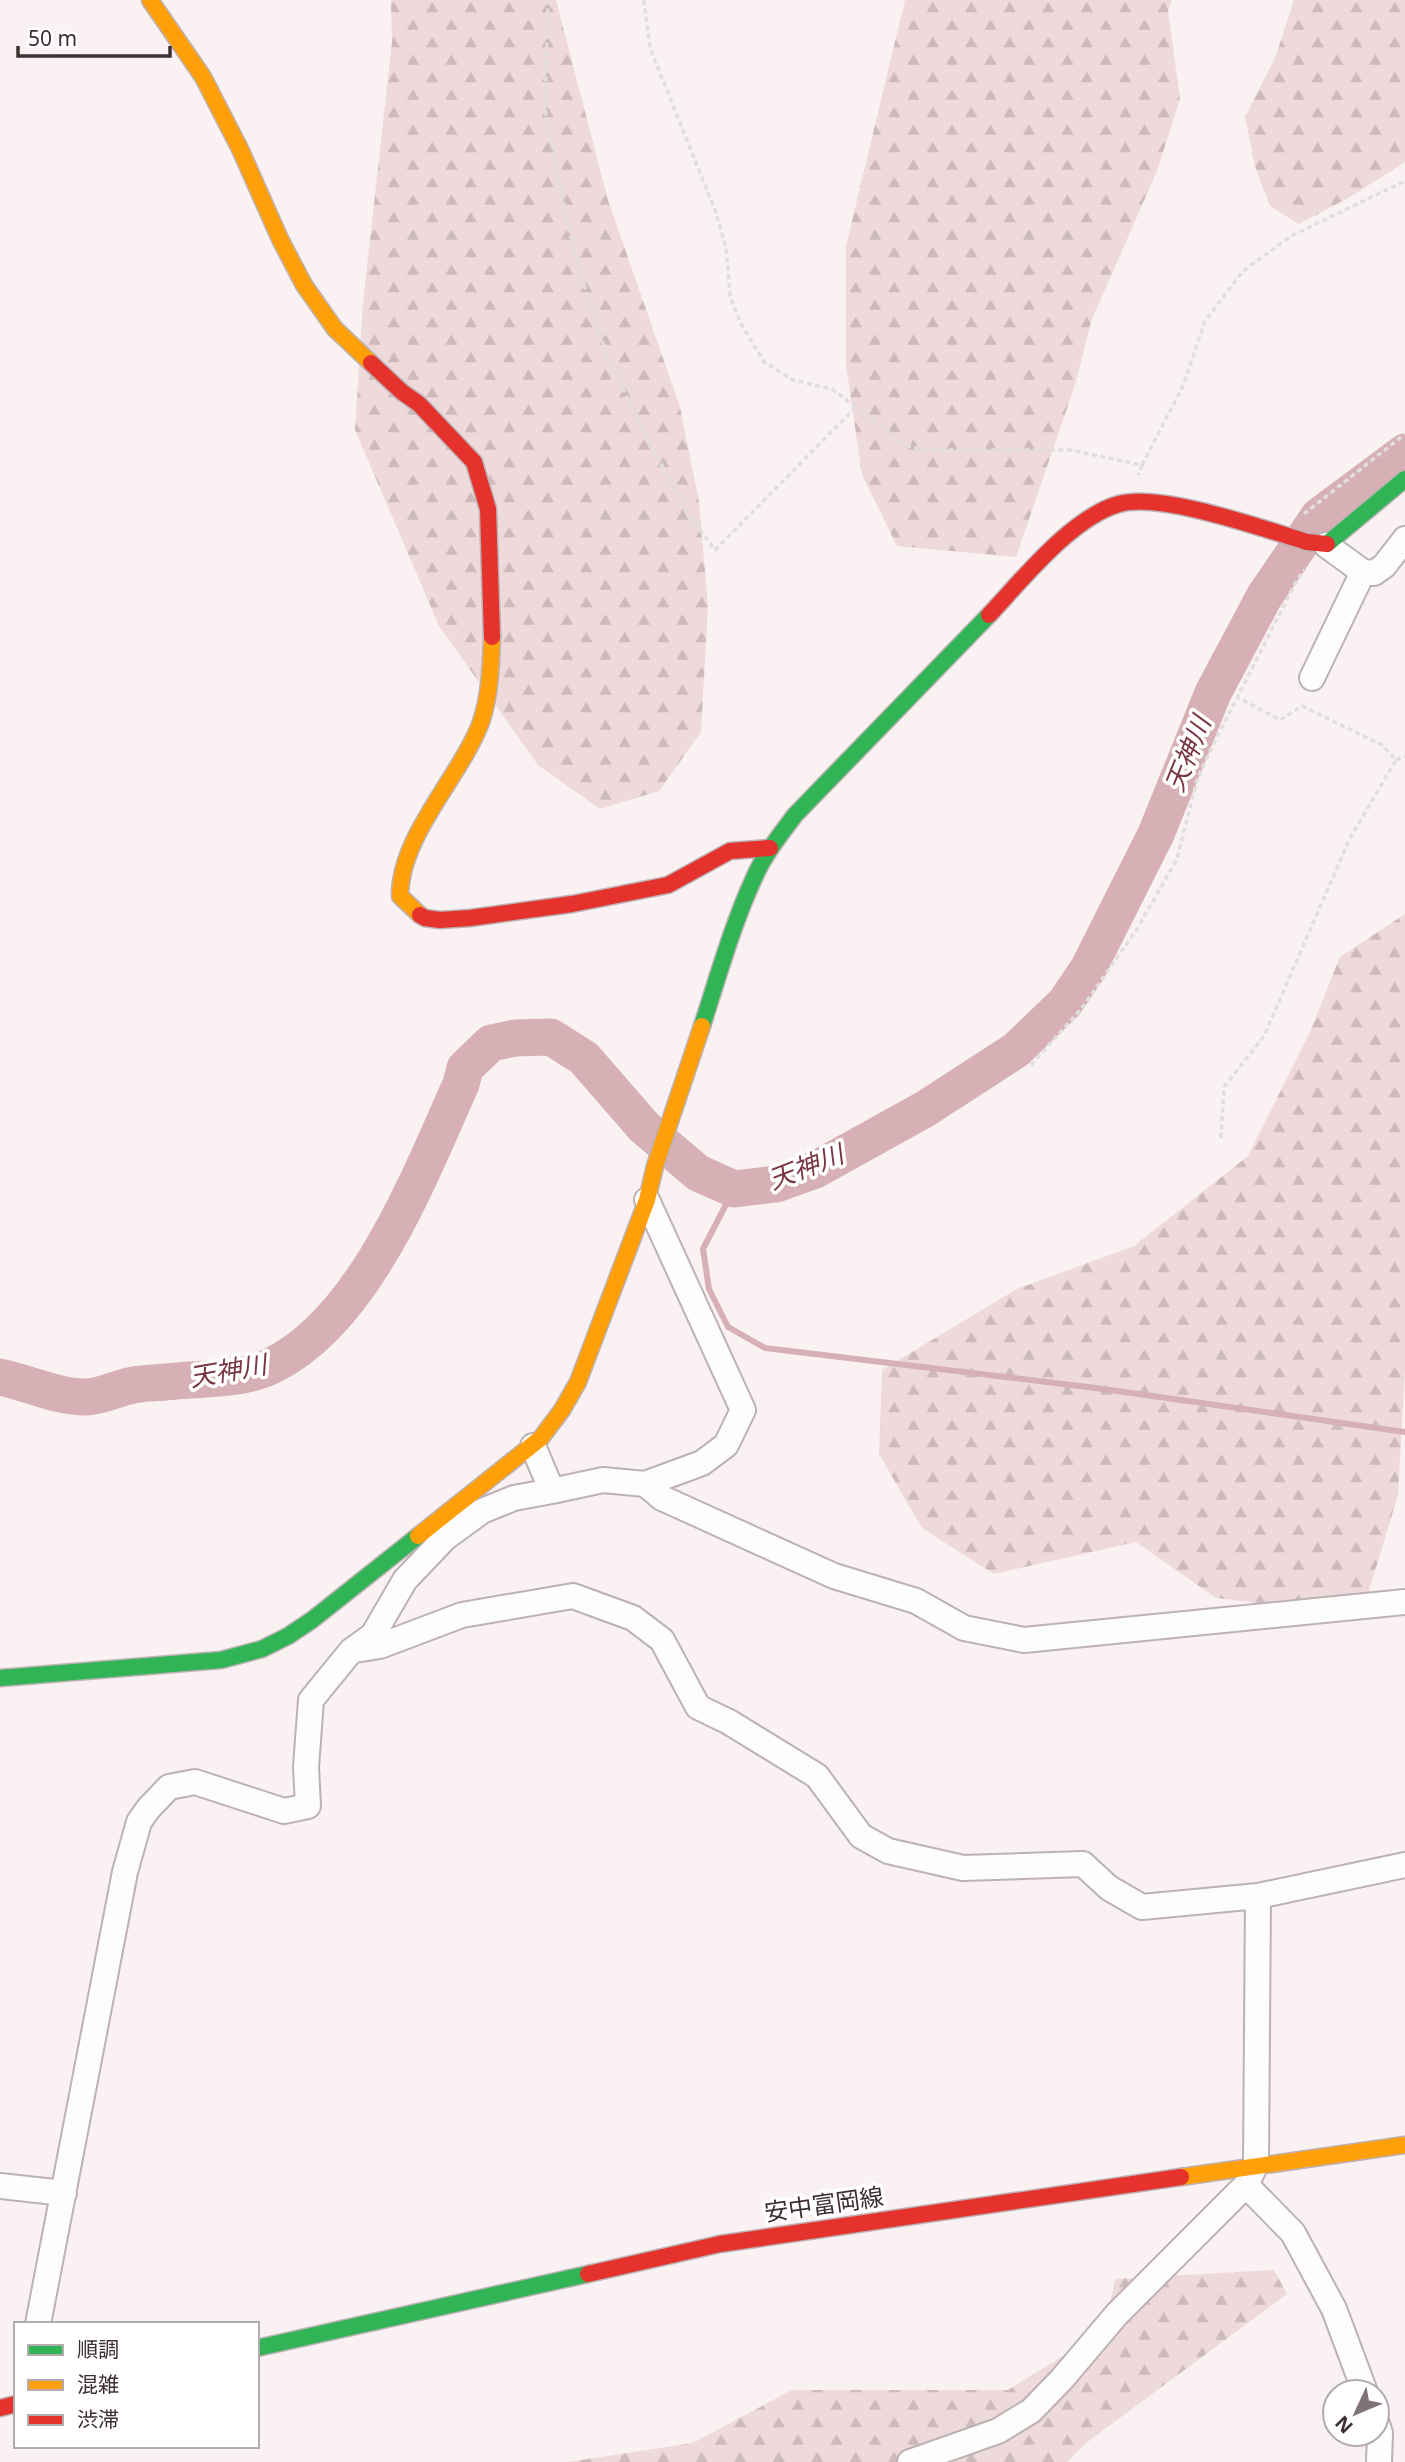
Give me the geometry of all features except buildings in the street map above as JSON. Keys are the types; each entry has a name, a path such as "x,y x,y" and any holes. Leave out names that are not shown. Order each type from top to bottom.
{"street":[{"path":"150,0 203,77 304,285 335,329 402,392 419,404 474,462 488,509 492,640 487,700 480,724 407,855 400,883 400,896 425,918 470,918 572,904 668,885 730,851 769,848"},
{"path":"1321,545 1405,478"},
{"path":"0,1678 221,1660 262,1649 312,1620 533,1446 562,1410 578,1382 647,1200 655,1166 737,920 769,848 795,815 1065,536 1108,508 1125,502 1160,503 1284,534 1321,545 1363,572 1374,573 1384,566 1405,539"},
{"path":"1311,678 1363,572"},
{"path":"38,2322 125,1872 139,1822 148,1808 169,1787 195,1782 284,1811 308,1806 306,1767 310,1700 351,1651 373,1634 405,1580 445,1538 482,1511 514,1498 603,1480 645,1484 702,1463 726,1445 743,1410 647,1200"},
{"path":"533,1446 552,1491"},
{"path":"645,1484 662,1498 834,1576 916,1601 964,1628 1024,1640 1405,1602"},
{"path":"351,1651 380,1646 462,1615 573,1596 633,1618 662,1640 698,1707 729,1722 817,1776 861,1836 888,1851 963,1868 1083,1864 1110,1888 1142,1907 1258,1896 1405,1865"},
{"path":"1258,1896 1251,2175 1293,2233 1334,2309 1360,2378"},
{"name":"安中富岡線","path":"259,2348 720,2244 1251,2175 1405,2145"},
{"path":"910,2462 998,2431 1031,2411 1117,2314 1251,2175"},
{"path":"0,2186 64,2193"}],"path":[{"path":"548,0 545,109 568,227 581,276 608,358 626,395 690,516 715,550 857,406"},
{"path":"644,0 650,48 715,210 726,247 730,296 740,322 764,362 793,380 832,389 907,446 925,450 1071,450 1142,465"},
{"path":"1125,502 1183,386 1205,321 1243,271 1293,234 1405,181"},
{"path":"1284,534 1405,434"},
{"path":"1031,1065 1082,1009 1137,929 1177,859 1197,780 1298,578 1321,545"},
{"path":"1237,697 1280,720 1303,706 1382,746 1396,760"},
{"path":"1221,1138 1224,1087 1264,1037 1350,838 1396,760 1405,756"}],"green space":[{"path":"391,0 556,0 608,200 680,407 699,502 708,606 701,732 659,791 600,809 538,765 439,626 355,430 363,303 392,42"},
{"path":"905,0 1172,0 1168,11 1180,99 1157,171 1092,319 1075,385 1016,557 897,546 862,475 846,365 846,246"},
{"path":"1294,0 1405,0 1405,162 1350,197 1299,224 1270,206 1255,167 1245,117 1275,58"},
{"path":"1405,914 1405,1370 1398,1495 1368,1594 1321,1610 1216,1598 1136,1542 994,1574 922,1528 879,1454 882,1370 1017,1289 1134,1246 1248,1156 1310,1032 1340,957"},
{"path":"1274,2270 1287,2294 1086,2443 1067,2462 567,2462 693,2443 792,2390 1008,2390 1105,2330 1115,2279"}],"waterway":[{"name":"天神川","path":"0,1377 55,1393 88,1397 138,1384 247,1374 271,1366 304,1345 335,1316 362,1281 408,1201 461,1084 465,1068 491,1043 515,1038 551,1037 584,1058 644,1127 698,1173 734,1189 776,1184 815,1170 925,1109 1016,1050 1065,1003 1088,969 1156,834 1213,693 1264,597 1319,516 1405,452"},
{"path":"734,1189 703,1249 709,1289 728,1327 765,1348 1096,1388 1405,1432"}],"traffic: fast":[{"path":"1327,544 1405,479"},
{"path":"702,1026 739,914 758,870 773,845 795,815 989,615"},
{"path":"0,1678 221,1660 262,1649 312,1620 418,1536"},
{"path":"259,2348 588,2274"}],"traffic: slow":[{"path":"150,0 203,77 304,285 335,329 371,363"},
{"path":"420,915 400,896 403,873 420,829 481,722 488,691 492,637"},
{"path":"418,1536 541,1438 578,1382 647,1200 655,1166 702,1026"},
{"path":"1181,2177 1405,2145"}],"traffic: jam":[{"path":"371,363 419,404 474,462 488,509 492,637"},
{"path":"989,615 1066,536 1101,511 1119,504 1160,503 1185,507 1307,542 1327,544"},
{"path":"420,915 440,920 470,918 572,904 668,885 730,851 770,848"},
{"path":"588,2274 720,2244 1181,2177"},
{"path":"0,2408 14,2404"}]}
